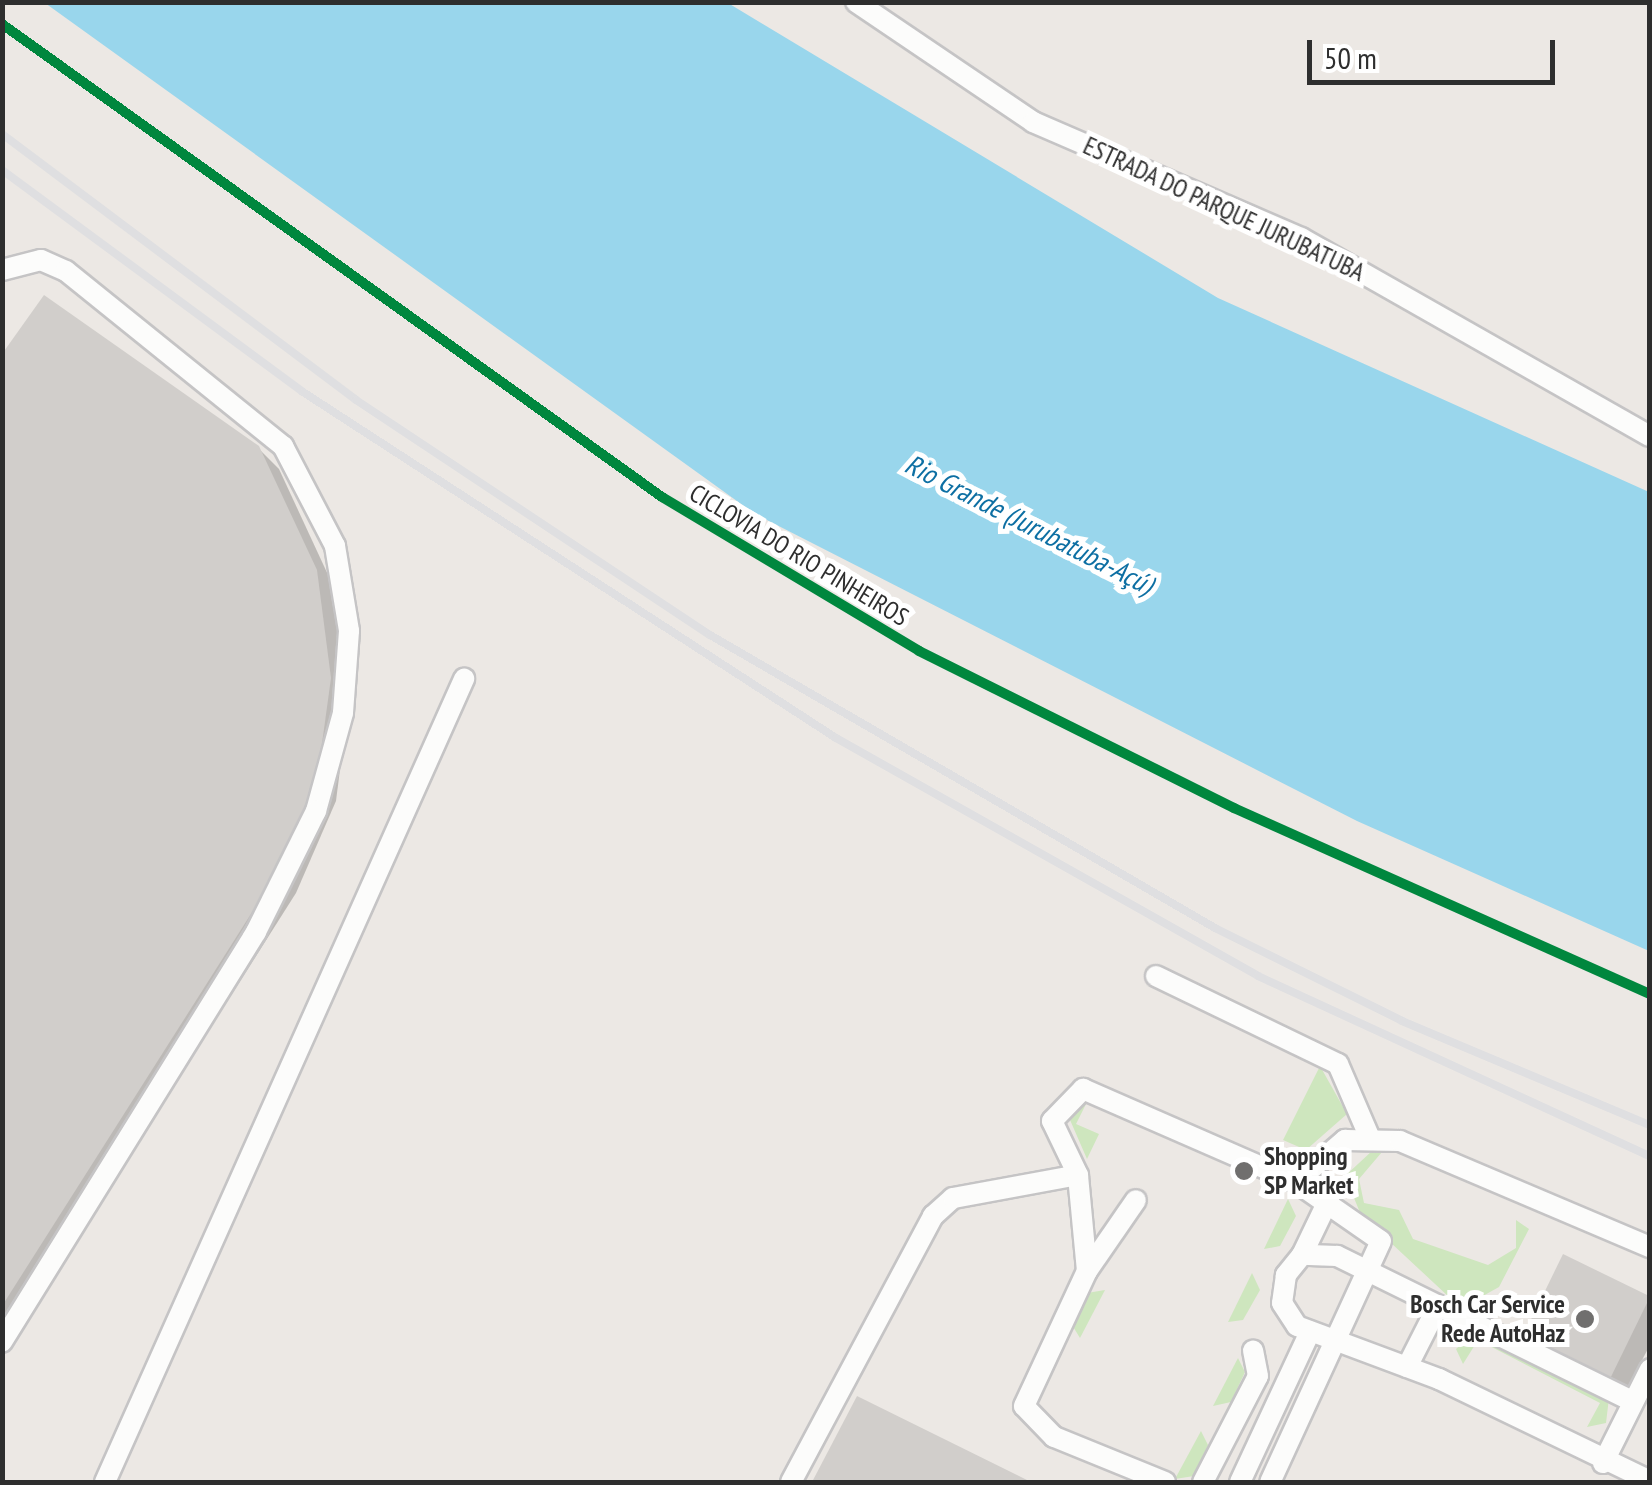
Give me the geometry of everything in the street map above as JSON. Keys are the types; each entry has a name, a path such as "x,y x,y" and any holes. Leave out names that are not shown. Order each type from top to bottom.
{"lane":[{"name":"ESTRADA DO PARQUE JURUBATUBA","path":"856,2 1032,122 1301,238 1650,436"},
{"path":"2,270 41,260 66,271 283,446 335,546 349,632 343,713 316,811 256,932 2,1342"},
{"path":"106,1482 464,679"},
{"path":"1156,976 1338,1064 1368,1136"},
{"path":"1087,1271 1078,1175 1052,1121 1082,1089 1296,1182 1329,1199 1381,1241 1372,1274 1270,1482"},
{"path":"1296,1182 1328,1150 1368,1136 1474,1170 1650,1247"},
{"path":"790,1482 933,1216 953,1198 1078,1175"},
{"path":"1329,1199 1282,1303 1310,1332 1407,1368 1603,1463 1650,1481"},
{"path":"1136,1200 1087,1271 1024,1406 1054,1437 1165,1482"},
{"path":"1302,1255 1336,1256 1632,1401"},
{"path":"1407,1368 1438,1306"},
{"path":"1240,1482 1310,1332"},
{"path":"1203,1482 1258,1376 1253,1350"},
{"path":"1603,1463 1650,1369"}],"green space":[{"path":"1320,1066 1347,1114 1306,1150 1283,1140"},
{"path":"1088,1100 1076,1124 1099,1134 1087,1159 1067,1113"},
{"path":"1372,1151 1382,1152 1359,1179 1364,1203 1399,1210 1413,1239 1488,1265 1516,1248 1516,1220 1529,1229 1499,1287 1472,1302 1449,1297 1361,1215 1345,1176"},
{"path":"1288,1199 1296,1216 1280,1246 1264,1249"},
{"path":"1252,1273 1260,1290 1243,1320 1228,1322"},
{"path":"1105,1290 1080,1338 1072,1325 1087,1293"},
{"path":"1477,1330 1609,1398 1606,1423 1587,1427 1600,1403 1478,1340 1463,1364 1456,1349"},
{"path":"1238,1358 1245,1372 1231,1402 1213,1406"},
{"path":"1201,1431 1208,1445 1194,1476 1175,1479"}],"water":[{"name":"Rio Grande (Jurubatuba-Açú)","path":"45,3 728,3 1218,298 1649,492 1649,951 1357,821 755,514"}],"building":[{"path":"44,295 259,446 317,570 331,678 317,780 277,873 2,1306 2,354"},
{"name":"Bosch Car Service Rede AutoHaz","path":"1563,1254 1650,1296 1609,1380 1522,1338"},
{"path":"857,1396 1031,1482 812,1482"}],"railway":[{"path":"2,134 356,400 710,635 1215,928 1402,1021 1650,1125"},
{"path":"2,170 303,392 836,738 1258,976 1650,1156"}],"cycle path":[{"name":"CICLOVIA DO RIO PINHEIROS","path":"2,24 662,497 919,651 1234,808 1650,994"}],"place":[{"name":"Shopping SP Market","path":"1244,1171"},
{"name":"Bosch Car Service Rede AutoHaz","path":"1585,1319"}]}
